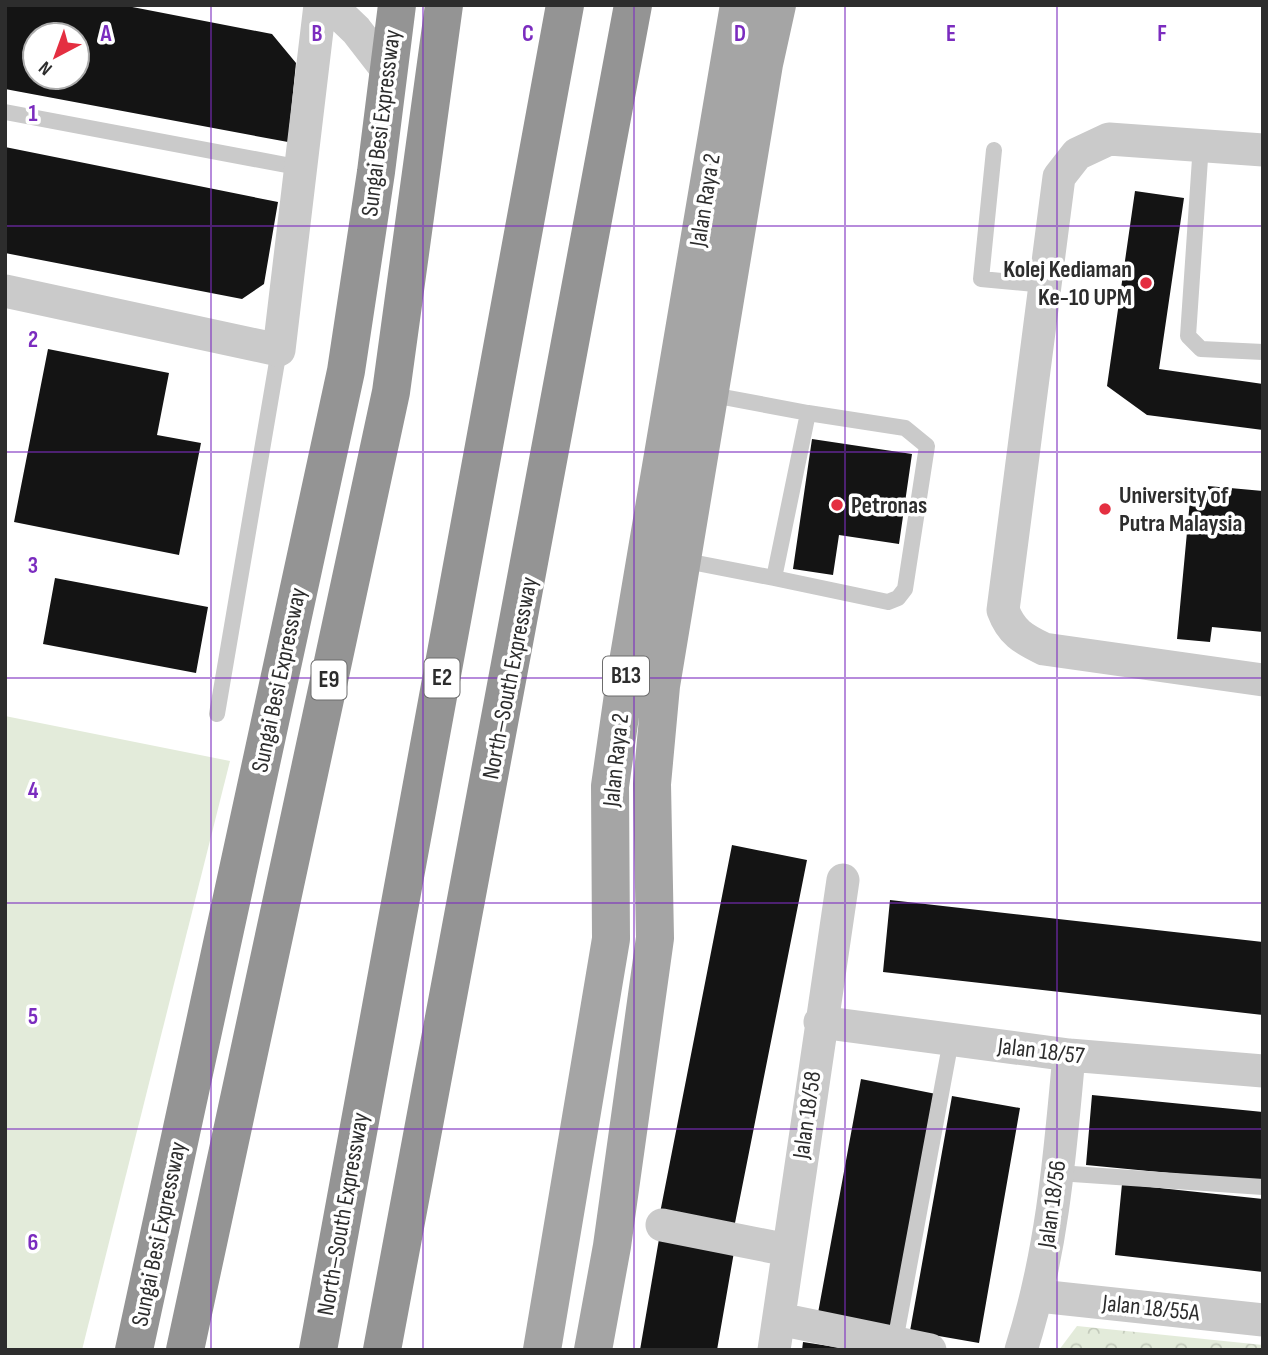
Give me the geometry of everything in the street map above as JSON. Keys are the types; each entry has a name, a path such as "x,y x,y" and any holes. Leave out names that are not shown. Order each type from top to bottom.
{"highway":[{"name":"Sungai Besi Expressway","path":"134,1350 346,371 376,172 397,5"},
{"name":"Sungai Besi Expressway","path":"185,1350 391,391 444,5"},
{"name":"North–South Expressway","path":"318,1350 565,5"},
{"name":"North–South Expressway","path":"382,1350 633,5"}],"main road":[{"name":"Jalan Raya 2","path":"542,1350 611,939 610,786 664,557 691,392 739,5"},
{"name":"Jalan Raya 2","path":"691,392 777,5"},
{"name":"Jalan Raya 2","path":"593,1350 612,1245 655,939 652,783 660,686 664,557"}],"street":[{"path":"6,297 279,350 320,5"},
{"path":"330,5 356,30 387,70"},
{"path":"1263,150 1109,139 1077,154 1059,177 1003,610 1009,627 1023,640 1044,649 1263,680"},
{"name":"Jalan 18/58","path":"777,1334 820,1022 843,880"},
{"name":"Jalan 18/57","path":"820,1022 1069,1055 1263,1071"},
{"name":"Jalan 18/56","path":"1021,1350 1039,1296 1058,1173 1069,1055"},
{"path":"662,1225 788,1250"},
{"name":"Jalan 18/55A","path":"1039,1296 1263,1320"},
{"path":"777,1334 930,1350"}],"lane":[{"path":"5,112 302,168"},
{"path":"1201,144 1188,336 1201,349 1263,352"},
{"path":"995,150 981,279 1045,285"},
{"path":"217,714 279,350"},
{"path":"664,557 888,602 898,598 905,589 927,446 905,428 691,392"},
{"path":"774,578 808,413"},
{"path":"894,1346 951,1040"},
{"path":"1058,1173 1263,1187"}],"green space":[{"path":"5,716 230,761 82,1350 5,1350"},
{"path":"1077,1326 1263,1345 1263,1350 1059,1350"}],"building":[{"path":"5,5 122,5 272,34 296,63 288,142 5,89"},
{"path":"5,147 278,202 264,284 242,299 5,253"},
{"name":"Kolej Kediaman Ke-10 UPM","path":"1135,191 1184,198 1159,369 1263,384 1263,430 1147,415 1107,386"},
{"path":"48,349 169,373 157,435 201,443 179,555 14,522"},
{"path":"812,439 912,454 899,544 839,535 833,575 793,569"},
{"path":"1208,486 1263,491 1263,632 1212,627 1210,642 1177,639 1190,500 1207,502"},
{"path":"55,578 208,607 196,673 43,644"},
{"path":"732,845 807,860 734,1228 660,1213"},
{"path":"890,900 1263,942 1263,1015 883,972"},
{"path":"861,1079 941,1095 897,1328 818,1313"},
{"path":"1092,1095 1263,1112 1263,1182 1086,1165"},
{"path":"952,1096 1020,1108 979,1343 910,1331"},
{"path":"1122,1184 1263,1199 1263,1272 1115,1255"},
{"path":"659,1239 734,1252 717,1350 640,1350"},
{"path":"803,1342 842,1348 842,1350 802,1350"}],"place":[{"name":"Kolej Kediaman Ke-10 UPM","path":"1146,283"},
{"name":"Petronas","path":"837,505"},
{"name":"University of Putra Malaysia","path":"1105,509"}]}
